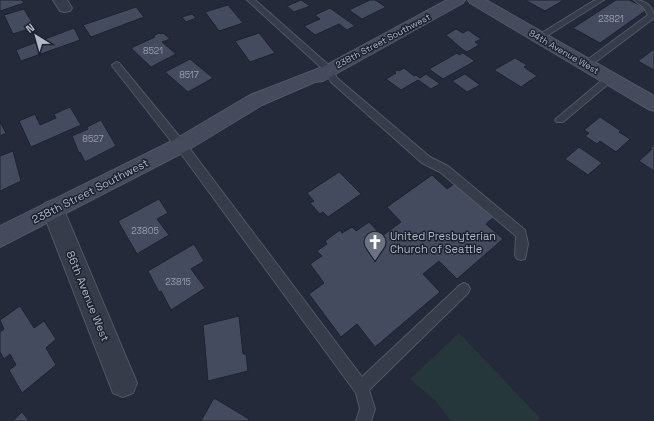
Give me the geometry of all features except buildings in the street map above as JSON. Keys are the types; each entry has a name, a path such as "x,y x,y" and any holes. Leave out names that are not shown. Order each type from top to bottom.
{"street":[{"name":"238th Street Southwest","path":"0,237 181,145 263,111 329,70 458,0"},
{"name":"84th Avenue West","path":"475,0 654,104"},
{"name":"86th Avenue West","path":"53,210 123,382"}],"lane":[{"path":"251,0 329,70 334,80 426,160 444,169 521,234 521,255"},
{"path":"539,37 600,0"},
{"path":"586,65 652,16 647,7 638,0"},
{"path":"116,65 181,145 361,388 368,402 366,417 362,421"},
{"path":"560,120 610,78"},
{"path":"361,388 464,289"}],"shaded area":[{"path":"459,333 540,418 537,421 451,421 435,400 410,379"}],"place":[{"name":"United Presbyterian Church of Seattle","path":"375,262"}]}
